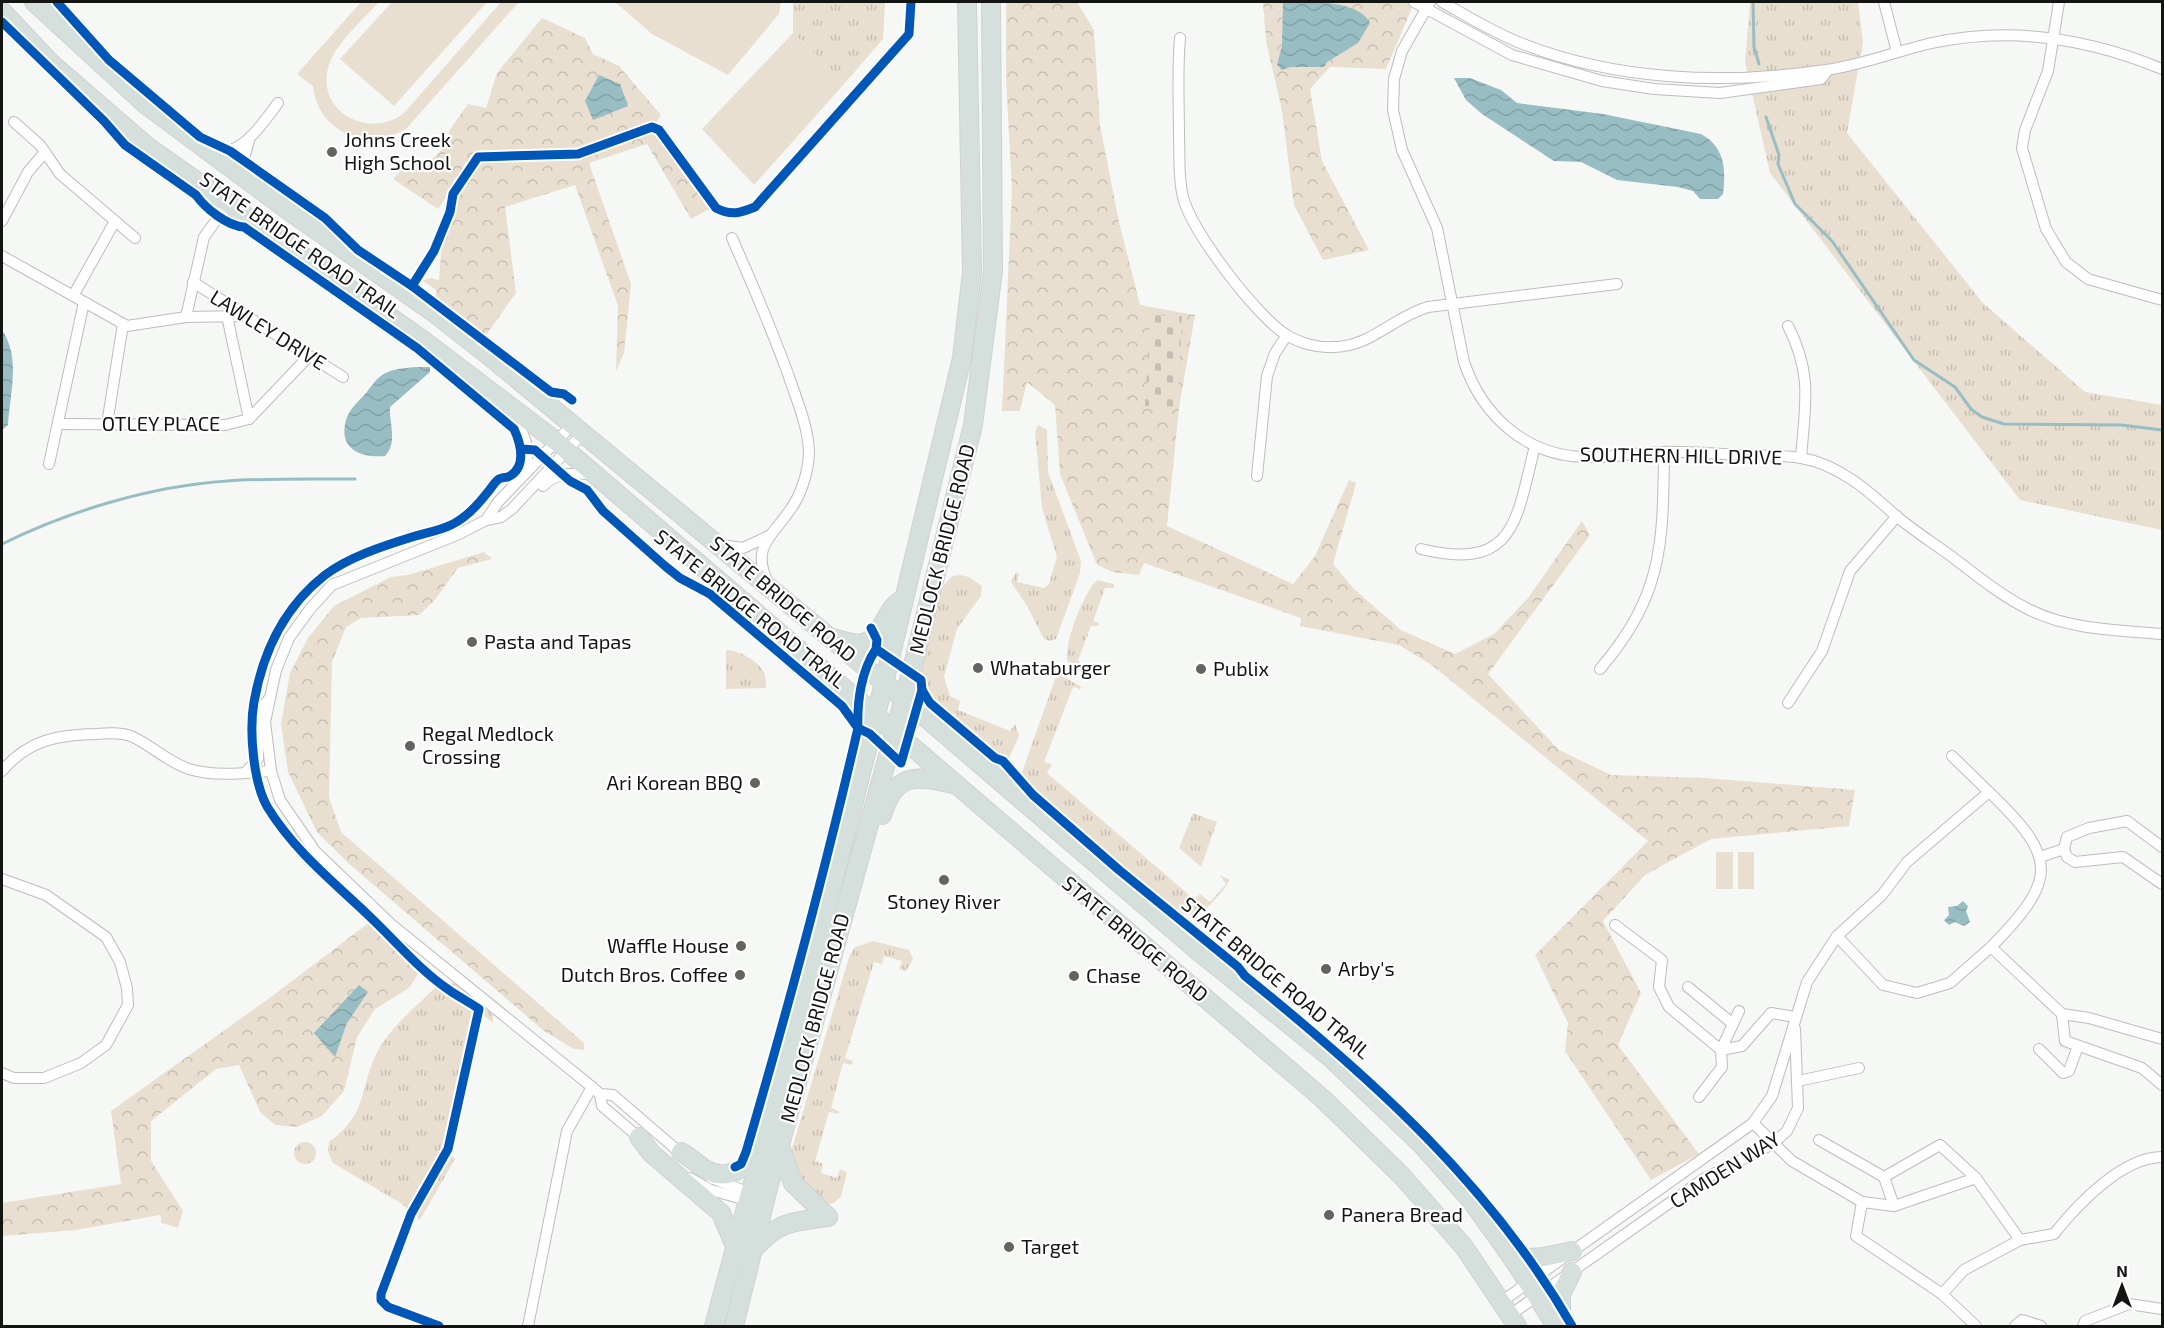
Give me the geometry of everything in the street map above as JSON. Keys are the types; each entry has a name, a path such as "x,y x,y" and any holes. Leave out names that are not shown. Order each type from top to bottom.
{"highway":[{"name":"STATE BRIDGE ROAD","path":"34,2 145,104 433,312 578,428 904,699 1189,943 1332,1059 1421,1144 1470,1199 1513,1259 1556,1326"},
{"name":"MEDLOCK BRIDGE ROAD","path":"734,1326 744,1248 756,1199 762,1146 811,969 884,683 962,358 972,272 967,2"},
{"name":"MEDLOCK BRIDGE ROAD","path":"756,1199 780,1146 904,699 973,425 993,271 991,2"},
{"name":"STATE BRIDGE ROAD","path":"2,11 51,63 224,209 424,341 562,447 1323,1099 1402,1176 1464,1247 1509,1314"},
{"path":"830,638 852,643 867,640 882,629 891,606 904,599"},
{"path":"862,846 877,830 889,794 900,783 923,777 954,784"},
{"path":"639,1137 651,1153 721,1213 744,1248 787,1223 828,1217 793,1183 780,1146"},
{"path":"681,1152 710,1172 723,1174 742,1169 762,1146"},
{"name":"MEDLOCK BRIDGE ROAD","path":"714,1326 744,1248"},
{"path":"1513,1259 1544,1257 1572,1251"},
{"path":"1561,1326 1561,1294 1572,1272"}],"street":[{"path":"1414,2 1428,5 1512,55 1577,76 1654,89 1720,93 1821,79 1828,70"},
{"path":"1442,2 1518,42 1569,60 1618,70 1680,77 1721,78 1828,70 1897,52 1973,37 2014,35 2055,38 2093,45 2163,69"},
{"path":"1884,2 1897,52"},
{"path":"2059,2 2049,71 2025,130 2022,148 2046,229 2066,262 2088,279 2163,300"},
{"name":"SOUTHERN HILL DRIVE","path":"1428,5 1402,51 1394,80 1393,110 1402,150 1437,228 1464,362 1477,393 1503,424 1536,446 1558,453 1583,457 1664,452 1801,458 1828,466 1876,496 1897,516 1984,581 2036,613 2052,620 2087,627 2163,634"},
{"path":"1180,38 1178,60 1180,178 1187,211 1200,237 1262,314 1287,335 1317,346 1348,346 1375,336 1413,311 1452,304 1617,284"},
{"path":"209,152 228,152 250,137 278,103"},
{"path":"14,122 45,153 60,174 135,238"},
{"path":"248,180 244,158 250,137"},
{"path":"2,221 28,172 45,153"},
{"path":"186,317 204,237 224,209"},
{"path":"73,296 115,221"},
{"path":"732,238 765,311 800,407 809,454 802,488 790,510 769,536 760,562 771,588"},
{"path":"2,256 127,326 186,317 246,316"},
{"name":"LAWLEY DRIVE","path":"193,282 343,377"},
{"path":"49,464 84,302"},
{"path":"227,316 249,419"},
{"path":"107,424 123,324"},
{"path":"1788,326 1801,350 1805,369 1801,458"},
{"path":"1257,476 1267,376 1275,353 1287,335"},
{"name":"OTLEY PLACE","path":"58,424 225,425 249,419 309,356"},
{"path":"510,408 528,443 529,451 526,468 515,487"},
{"path":"578,428 525,496 501,517 486,520 459,534 332,585 289,638 276,670 266,722 271,771 280,800 295,825 331,867 392,925 596,1090 614,1095 705,1174 756,1199"},
{"path":"1421,549 1465,556 1484,551 1500,541 1517,516 1536,446"},
{"path":"486,520 498,502 562,447"},
{"path":"1600,669 1635,623 1656,574 1664,528 1664,452"},
{"path":"525,496 535,495 553,477 563,473 592,474"},
{"path":"1788,703 1821,651 1850,571 1897,516"},
{"path":"718,544 743,548 769,536"},
{"path":"246,772 258,759 258,713 271,695"},
{"path":"2,771 12,759 37,742 52,737 102,734 133,737 176,764 190,769 219,774 271,771"},
{"path":"1837,936 1883,985 1917,993 1950,983 1992,947 2023,915 2035,894 2041,871 2040,857 2022,824 1952,756"},
{"path":"1721,1050 1742,1046 1771,1013 1795,1017 1807,982 1837,936 1882,895 1907,862 1989,792"},
{"path":"2163,847 2127,821 2089,828 2067,837 2064,849 2067,857 2075,862 2123,856 2163,884"},
{"path":"2040,857 2064,849"},
{"path":"2,879 46,895 106,937 120,962 127,988 128,1005 106,1045 81,1063 44,1078 14,1078 2,1073"},
{"path":"1615,925 1662,960 1659,987 1669,1007 1721,1050"},
{"path":"1992,947 2062,1014 2089,1018 2163,1039"},
{"path":"1688,987 1733,1024"},
{"path":"1699,1097 1722,1067 1721,1050 1739,1011"},
{"path":"2062,1014 2065,1041 2142,1068 2163,1086"},
{"name":"CAMDEN WAY","path":"1533,1290 1572,1272 1705,1178 1774,1142 1787,1131 1798,1108 1795,1017"},
{"name":"CAMDEN WAY","path":"1533,1290 1572,1251 1753,1123 1772,1096 1795,1017"},
{"path":"2039,1049 2063,1073 2068,1071 2078,1046"},
{"path":"1798,1081 1859,1068"},
{"path":"596,1090 602,1106 696,1182 711,1190 756,1199"},
{"path":"528,1326 567,1131 596,1090"},
{"path":"1753,1123 1792,1161 1862,1202 1894,1206 1976,1178"},
{"path":"1820,1140 1884,1177 1894,1206"},
{"path":"1884,1177 1940,1145 1976,1178 2020,1240"},
{"path":"1942,1294 1964,1270 2020,1240 2054,1234 2078,1203 2109,1178 2153,1157 2163,1157"},
{"path":"1862,1202 1856,1236 1942,1294 1976,1326"},
{"path":"1509,1314 1533,1290"},
{"path":"2083,1326 2085,1321 2129,1304 2163,1309"},
{"path":"2015,1326 2022,1320 2042,1326"}],"green space":[{"path":"361,2 379,2 337,50 328,68 327,84 331,98 349,118 377,123 391,120 404,113 501,2 519,2 406,129 391,136 376,139 347,134 334,126 324,116 313,86 297,74"},
{"path":"392,2 487,2 394,106 340,59"},
{"path":"615,2 781,2 779,14 728,75 652,34"},
{"path":"793,2 885,2 883,39 845,83 793,33"},
{"path":"1006,2 1077,2 1094,30 1100,125 1119,222 1140,305 1195,315 1179,408 1167,526 1293,584 1315,556 1349,480 1356,483 1333,564 1354,589 1401,630 1455,654 1494,634 1528,598 1582,521 1590,535 1488,674 1559,750 1611,775 1705,778 1855,790 1849,826 1711,839 1645,875 1603,921 1641,993 1618,1045 1699,1154 1651,1180 1565,1051 1568,1023 1535,955 1648,841 1433,666 1399,645 1300,626 1301,618 1144,563 1139,575 1113,572 1097,565 1060,474 1055,405 1027,382 1020,411 1002,411 1012,190 1006,79"},
{"path":"1263,2 1411,2 1412,8 1386,69 1330,67 1310,89 1322,161 1369,250 1323,260 1294,205 1282,111 1266,41"},
{"path":"1750,2 1858,2 1863,42 1847,133 1983,303 2085,392 2162,405 2162,530 2020,500 1770,173 1745,62"},
{"path":"542,18 585,38 593,54 619,66 661,115 650,131 659,136 711,208 691,219 647,144 589,163 631,284 624,353 616,371 618,306 575,185 505,207 516,293 486,335 436,300 436,290 423,281 429,278 439,280 441,253 458,195 448,194 438,209 393,179 410,164 432,159 449,144 449,131 468,104 486,108 497,73"},
{"path":"793,33 845,83 754,185 702,129"},
{"path":"1150,315 1182,316 1177,407 1145,406"},
{"path":"1038,425 1047,430 1048,472 1081,561 1080,573 1056,639 1049,641 1044,639 1027,606 1011,582 1016,572 1019,574 1017,582 1044,588 1049,584 1057,557 1042,508 1035,432"},
{"path":"484,552 492,559 458,568 434,601 419,615 361,618 346,627 332,662 329,797 341,832 584,1043 584,1050 574,1049 544,1031 348,863 317,832 288,772 281,724 290,673 308,638 334,606 391,577 408,575"},
{"path":"952,576 969,577 982,586 981,596 957,629 944,677 950,696 960,701 958,710 1010,731 1015,724 1019,736 1008,760 994,760 928,704 919,681 941,588"},
{"path":"1098,580 1114,584 1114,588 1105,588 1093,621 1099,623 1099,626 1091,626 1078,661 1084,665 1080,670 1068,662 1068,645 1081,606"},
{"path":"726,650 742,654 753,660 765,675 766,688 726,689"},
{"path":"1061,676 1081,686 1080,689 1073,687 1044,762 1052,764 1047,773 1195,900 1200,894 1210,902 1226,884 1220,875 1229,880 1213,902 1198,913 1186,915 1172,912 1022,786 1020,778 1055,679"},
{"path":"1193,813 1217,822 1201,867 1179,848"},
{"path":"1716,852 1733,852 1733,889 1716,889"},
{"path":"1738,852 1754,852 1754,889 1738,889"},
{"path":"375,918 412,961 418,974 409,988 375,1009 357,1037 344,1091 322,1116 297,1127 275,1125 260,1112 239,1065 216,1069 151,1121 151,1161 183,1211 178,1228 162,1223 160,1215 76,1230 2,1236 2,1203 121,1184 111,1111 271,997"},
{"path":"873,941 909,950 913,959 906,971 899,969 902,961 884,956 882,964 874,962 845,1058 853,1061 852,1065 843,1063 831,1108 839,1111 838,1114 829,1112 815,1161 823,1164 821,1173 837,1178 840,1169 847,1172 841,1197 832,1204 822,1201 794,1178 791,1152 849,957 855,947"},
{"path":"447,981 460,986 493,1015 493,1023 482,1014 463,1104 444,1148 455,1159 420,1220 402,1204 333,1163 328,1152 329,1142 352,1120 358,1109 373,1060 380,1047 399,1023 437,986"},
{"path":"301,1142 309,1142 316,1149 316,1157 309,1164 301,1164 294,1157 294,1149"}],"water":[{"path":"1283,2 1318,2 1344,6 1364,15 1370,23 1358,43 1327,62 1324,67 1290,67 1282,70 1277,65 1282,46"},
{"path":"599,75 620,84 628,106 593,120 585,101"},
{"path":"1454,78 1470,78 1501,90 1517,103 1603,114 1701,134 1715,145 1722,160 1723,194 1718,199 1700,199 1693,191 1678,187 1617,180 1581,162 1554,161 1482,114 1466,100"},
{"path":"2,330 11,352 13,376 8,425 2,430"},
{"path":"430,367 430,372 390,407 392,439 389,451 385,456 376,456 353,450 348,445 344,430 347,416 352,409 382,375 404,368"},
{"path":"1963,901 1968,906 1966,911 1970,922 1964,926 1955,922 1949,925 1944,920 1949,915 1948,907 1957,906"},
{"path":"359,985 368,992 347,1023 335,1057 314,1033"}],"waterway":[{"path":"1753,2 1754,47 1759,64"},
{"path":"1766,117 1779,155 1778,164 1795,204 1832,241 1914,360 1955,387 1971,409 1982,417 2004,424 2121,425 2162,430"},
{"path":"2,544 83,511 169,488 243,480 355,479"}],"cycle path":[{"path":"57,2 109,60 200,137 230,151 325,218 358,250 412,286 551,392 564,394 572,400"},
{"path":"412,286 434,251 450,212 453,194 478,157 578,154 652,127 659,130 716,208 736,213 755,207 909,34 911,2"},
{"name":"STATE BRIDGE ROAD TRAIL","path":"2,22 104,121 125,145 196,195 217,216 244,227 417,348 514,429 517,435 521,455 518,468 508,477 498,480 462,519 442,529 355,557 325,575 298,601 277,631 263,665 254,702 252,741 256,771 263,797 278,823 314,864 416,963 453,993 479,1009 448,1149 411,1214 381,1294 381,1300 388,1307 439,1326"},
{"name":"STATE BRIDGE ROAD TRAIL","path":"522,449 535,450 570,481 587,490 603,511 665,566 680,578 710,594 842,706 858,728 819,888 776,1047 746,1152 741,1164 735,1167"},
{"path":"871,628 877,640 876,649 921,680 922,690 901,763 870,734 858,728 861,687 876,649"},
{"name":"STATE BRIDGE ROAD TRAIL","path":"922,690 930,703 995,758 1003,761 1033,795 1337,1053 1425,1136 1504,1226 1540,1275 1572,1326"}],"place":[{"name":"Johns Creek High School","path":"332,152"},
{"name":"Pasta and Tapas","path":"472,642"},
{"name":"Whataburger","path":"978,668"},
{"name":"Publix","path":"1201,669"},
{"name":"Regal Medlock Crossing","path":"410,746"},
{"name":"Ari Korean BBQ","path":"755,783"},
{"name":"Stoney River","path":"944,880"},
{"name":"Waffle House","path":"741,946"},
{"name":"Arby's","path":"1326,969"},
{"name":"Dutch Bros. Coffee","path":"740,975"},
{"name":"Chase","path":"1074,976"},
{"name":"Panera Bread","path":"1329,1215"},
{"name":"Target","path":"1009,1247"}]}
